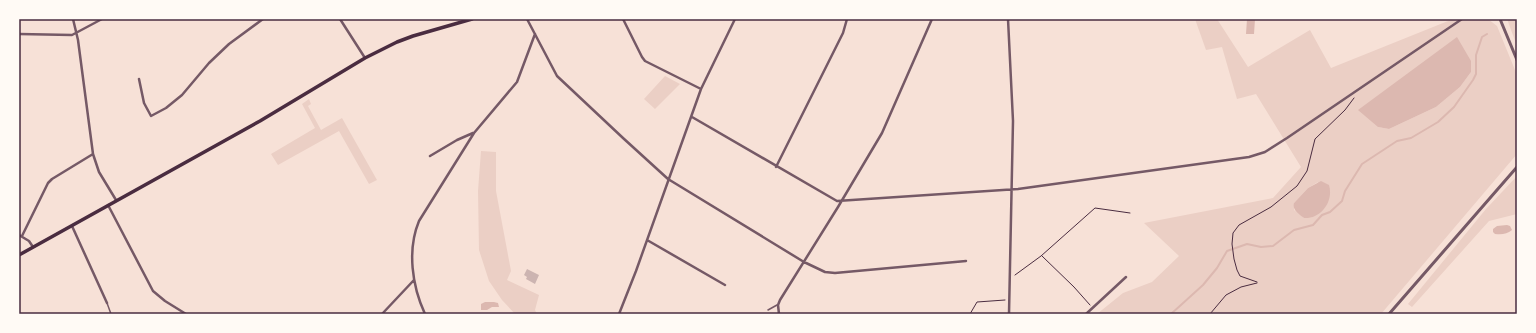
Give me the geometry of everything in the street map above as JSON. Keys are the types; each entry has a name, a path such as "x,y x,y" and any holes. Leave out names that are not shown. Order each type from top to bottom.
{"main road":[{"path":"19,255 260,121 365,58 397,42 413,36 472,19"}],"street":[{"path":"73,19 93,154 99,172 116,200"},
{"path":"19,34 72,35 102,19"},
{"path":"138,79 144,103 151,116 166,108 182,95 209,63 229,44 263,19"},
{"path":"340,19 365,58"},
{"path":"528,19 557,76 668,179 804,262 825,272 835,273 966,261"},
{"path":"623,19 645,61 701,89"},
{"path":"619,314 701,89 735,19"},
{"path":"776,167 843,33 847,19"},
{"path":"778,314 778,305 885,127 932,19"},
{"path":"1008,19 1013,120 1009,314"},
{"path":"692,117 834,201 841,202 1012,188 1249,157 1265,152 1462,19"},
{"path":"1500,19 1517,60"},
{"path":"425,314 417,293 414,279 412,240 419,221 474,133 517,82 535,34"},
{"path":"430,156 457,140 474,133"},
{"path":"33,247 29,241 21,236 48,183 93,154"},
{"path":"1389,314 1517,167"},
{"path":"108,205 152,291 186,314"},
{"path":"72,226 107,303"},
{"path":"647,240 725,285"},
{"path":"1086,314 1126,277"},
{"path":"382,314 414,279"}],"lane":[{"path":"107,303 111,314"},
{"path":"768,310 778,305"}],"path":[{"path":"1210,314 1226,295 1241,287 1257,282 1240,276 1237,270 1232,244 1233,233 1239,225 1271,207 1297,186 1307,171 1315,139 1345,110 1353,100 1358,90"},
{"path":"1010,275 1015,275 1041,256 1095,208 1130,213"},
{"path":"1041,256 1074,287 1090,305"},
{"path":"970,314 975,304 980,301 1010,299"}],"shaded area":[{"path":"1195,19 1217,19 1248,67 1310,30 1331,68 1453,19 1488,19 1497,26 1517,75 1517,154 1381,314 1097,314 1123,293 1152,282 1179,256 1144,223 1273,198 1301,167 1256,94 1237,99 1222,47 1206,50","holes":["1471,72 1460,87 1436,107 1389,129 1378,127","1318,182 1304,218 1294,210 1294,203 1308,188"]},
{"path":"1247,19 1255,19 1254,34 1246,34"},
{"path":"1507,19 1517,19 1517,46"},
{"path":"1457,37 1471,61 1471,72 1460,87 1436,107 1389,129 1378,127 1358,110"},
{"path":"665,76 680,84 655,109 644,99"},
{"path":"309,99 311,104 308,106 321,130 342,118 377,180 369,184 339,131 278,165 271,154 315,128 302,104"},
{"path":"481,151 496,152 496,191 511,271 507,280 539,295 535,310 537,314 515,314 502,300 489,281 479,250 478,191"},
{"path":"1517,176 1517,214 1489,221 1412,307 1408,304 1486,209"},
{"path":"1321,181 1329,185 1330,197 1328,203 1316,216 1304,218 1295,210 1294,203 1308,188"},
{"path":"1497,226 1510,226 1512,230 1504,234 1495,234 1493,232 1493,229"},
{"path":"485,302 498,303 499,307 481,310 481,304"}],"building":[{"path":"527,269 539,275 535,284 526,279 527,277 524,275"}],"waterway":[{"path":"1171,314 1203,285 1217,268 1227,251 1247,244 1261,247 1273,246 1294,230 1313,225 1322,215 1330,212 1342,201 1345,191 1362,164 1397,141 1411,138 1438,122 1454,107 1473,80 1476,74 1476,55 1482,37 1487,34"}]}
